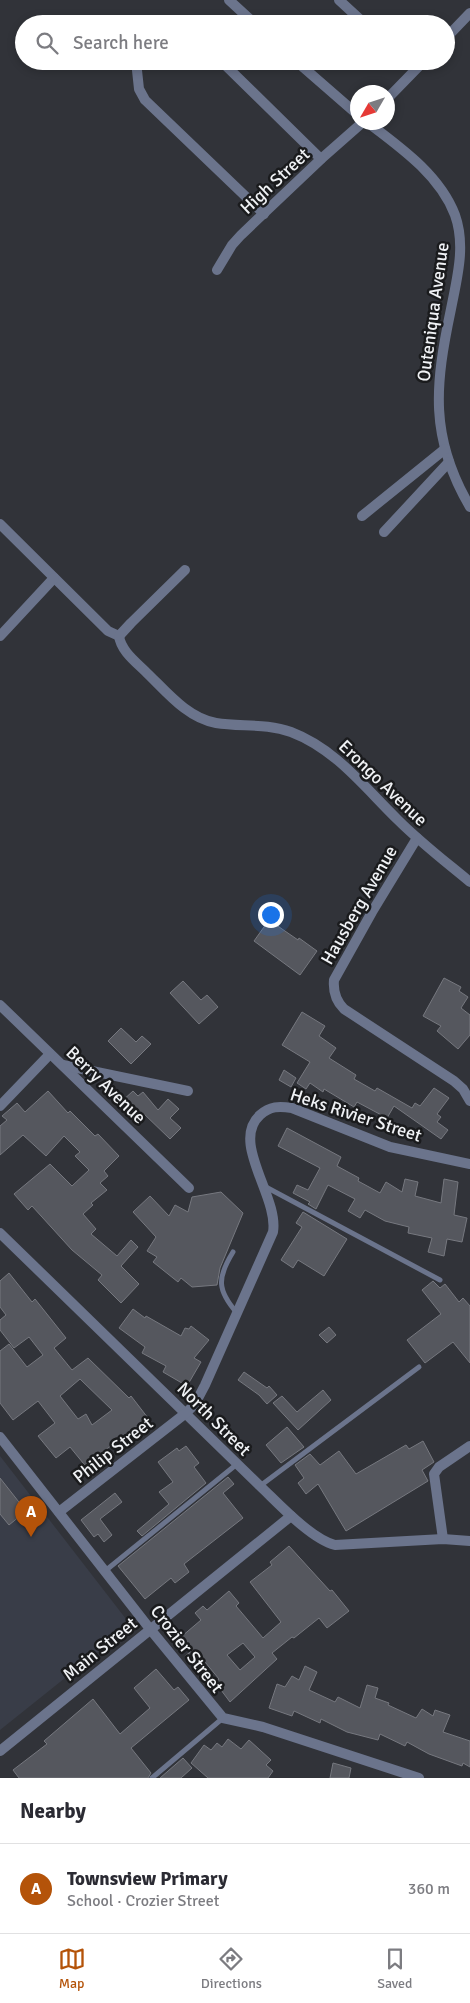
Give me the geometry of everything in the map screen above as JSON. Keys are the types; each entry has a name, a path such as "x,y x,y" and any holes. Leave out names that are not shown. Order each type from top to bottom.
{"street":[{"path":"229,0 245,15"},
{"path":"339,0 355,15"},
{"path":"455,29 470,13"},
{"path":"137,70 139,89 145,100 264,214"},
{"path":"230,70 322,159"},
{"path":"306,70 350,108"},
{"path":"395,91 415,70"},
{"name":"High Street","path":"216,270 232,245 355,130"},
{"name":"Outeniqua Avenue","path":"377,130 418,164 450,204 465,229 439,366 438,391 440,421 445,449 459,487 470,507"},
{"path":"362,516 445,449"},
{"path":"384,532 449,462"},
{"path":"0,524 108,631 119,636 185,570"},
{"path":"0,636 54,578"},
{"name":"Erongo Avenue","path":"119,636 120,642 128,653 189,711 216,722 275,728 290,732 321,746 350,771 417,838 470,882"},
{"name":"Hausberg Avenue","path":"417,838 372,912 334,980 335,992 339,1004 344,1009 459,1084 470,1102"},
{"name":"Berry Avenue","path":"0,1005 189,1188"},
{"path":"0,1106 50,1054"},
{"path":"63,1065 188,1091"},
{"name":"Heks Rivier Street","path":"186,1413 195,1404 206,1385 273,1232 274,1225 271,1207 249,1138 255,1120 265,1111 275,1107 302,1111 364,1138 390,1147 470,1161"},
{"name":"North Street","path":"0,1233 260,1486 292,1516 323,1540 335,1544 443,1539 470,1541"},
{"name":"Philip Street","path":"59,1512 186,1413"},
{"name":"Crozier Street","path":"0,1437 150,1629 223,1718 264,1727 418,1778"},
{"path":"443,1539 434,1474 439,1467 470,1446"},
{"name":"Main Street","path":"0,1751 292,1516"}],"lane":[{"path":"264,1186 440,1280"},
{"path":"233,1252 221,1273 220,1282 223,1293 237,1314"},
{"path":"260,1486 419,1367"},
{"path":"104,1571 237,1464"},
{"path":"152,1778 223,1718"}],"shaded area":[{"path":"0,1456 126,1619 125,1630 0,1730"}],"building":[{"path":"269,920 317,951 300,975 254,941"},
{"path":"444,978 461,987 459,991 468,997 461,1008 470,1015 470,1035 458,1049 437,1031 441,1026 423,1016"},
{"path":"183,981 201,1000 207,995 218,1007 199,1024 170,993"},
{"path":"302,1012 325,1026 319,1036 336,1048 329,1058 356,1075 354,1079 375,1091 377,1088 412,1108 415,1103 420,1106 434,1088 449,1098 437,1114 441,1117 437,1122 448,1130 441,1139 394,1106 387,1118 357,1102 354,1107 324,1089 323,1092 310,1083 306,1089 297,1083 310,1062 282,1045"},
{"path":"121,1028 136,1042 142,1036 151,1044 131,1064 108,1041"},
{"path":"284,1070 296,1078 291,1087 279,1080"},
{"path":"48,1091 68,1113 70,1111 95,1136 98,1134 119,1156 104,1171 108,1176 100,1183 107,1190 91,1203 93,1205 83,1214 96,1229 91,1234 117,1256 131,1240 138,1247 121,1266 139,1284 121,1303 98,1280 102,1275 72,1250 32,1206 28,1210 14,1194 50,1164 72,1186 89,1170 75,1156 80,1152 64,1136 46,1156 23,1135 0,1155 0,1126 7,1120 2,1116 17,1103 25,1112"},
{"path":"133,1091 138,1096 143,1092 158,1110 168,1099 179,1109 170,1118 181,1128 170,1139 142,1112 136,1118 121,1102"},
{"path":"287,1128 341,1157 337,1166 359,1178 358,1181 380,1193 386,1182 402,1192 405,1179 418,1182 415,1196 441,1203 444,1179 458,1182 454,1215 467,1218 462,1242 447,1239 444,1256 428,1252 432,1238 408,1233 409,1227 385,1221 365,1210 360,1218 348,1211 355,1199 328,1185 316,1209 308,1204 310,1202 293,1193 297,1185 308,1190 320,1168 278,1146"},
{"path":"221,1192 243,1213 220,1268 217,1285 192,1287 181,1278 178,1282 153,1262 157,1257 147,1251 156,1237 133,1212 150,1196 169,1216 175,1205 188,1212 192,1197"},
{"path":"303,1212 347,1239 324,1276 298,1260 293,1268 281,1260 302,1227 296,1223"},
{"path":"9,1273 32,1302 35,1299 66,1338 54,1348 72,1370 88,1358 129,1398 131,1396 148,1418 104,1451 107,1454 88,1469 70,1447 56,1458 38,1436 55,1423 38,1401 13,1420 0,1403 0,1351 9,1344 27,1367 43,1355 29,1337 14,1348 0,1330 0,1320 6,1315 0,1307 0,1281","holes":["80,1379 112,1410 92,1425 86,1414 78,1419 60,1396"]},
{"path":"433,1281 440,1288 445,1284 459,1302 463,1298 470,1306 470,1363 453,1342 425,1363 407,1340 441,1314 422,1290"},
{"path":"133,1309 145,1318 146,1316 181,1336 185,1328 189,1329 191,1326 209,1340 194,1358 201,1362 187,1386 163,1372 166,1366 142,1353 145,1347 119,1328"},
{"path":"329,1327 336,1335 327,1343 319,1335"},
{"path":"244,1372 267,1388 269,1386 277,1395 267,1404 259,1395 238,1380"},
{"path":"323,1390 331,1400 298,1430 273,1403 282,1396 297,1412"},
{"path":"287,1427 304,1447 281,1463 266,1445"},
{"path":"423,1441 434,1462 422,1470 428,1481 346,1531 318,1484 306,1494 298,1483 304,1478 295,1465 310,1454 320,1465 339,1451 356,1474 406,1445 409,1449"},
{"path":"186,1446 199,1463 194,1467 206,1483 142,1536 137,1531 169,1504 159,1492 173,1482 158,1462 177,1448 179,1451"},
{"path":"228,1477 234,1484 223,1493 243,1518 184,1564 189,1572 175,1583 171,1578 145,1599 118,1566"},
{"path":"0,1478 26,1511 9,1525 0,1514"},
{"path":"115,1493 122,1502 100,1519 112,1535 104,1542 98,1534 94,1537 81,1520"},
{"path":"289,1546 330,1591 332,1590 349,1611 327,1628 319,1618 294,1638 292,1637 272,1653 277,1659 230,1702 215,1682 219,1679 205,1662 196,1670 185,1656 193,1650 181,1637 201,1620 195,1613 203,1606 207,1610 229,1591 239,1603 236,1606 263,1638 281,1622 250,1582 272,1565 270,1562","holes":["243,1643 255,1657 240,1670 227,1655"]},
{"path":"305,1666 317,1672 309,1690 335,1702 338,1697 360,1708 367,1685 378,1688 375,1698 389,1703 388,1705 416,1718 422,1709 433,1716 435,1710 450,1715 443,1732 470,1741 470,1767 463,1763 462,1766 429,1754 407,1742 405,1746 380,1734 378,1740 347,1732 321,1719 320,1723 294,1711 292,1716 269,1708 277,1684 285,1687 292,1676 299,1680"},
{"path":"156,1669 174,1690 178,1687 189,1700 131,1748 151,1773 148,1778 19,1778 13,1770 47,1744 44,1741 93,1699 120,1734 150,1708 134,1688"},
{"path":"228,1739 241,1749 249,1740 271,1760 266,1765 273,1771 268,1778 208,1778 191,1763 204,1745 211,1750 217,1743 222,1747"},
{"path":"183,1758 192,1768 181,1778 160,1778"},
{"path":"333,1763 351,1768 349,1778 330,1778"}],"place":[{"name":"Townsview Primary","path":"31,1537"}]}
